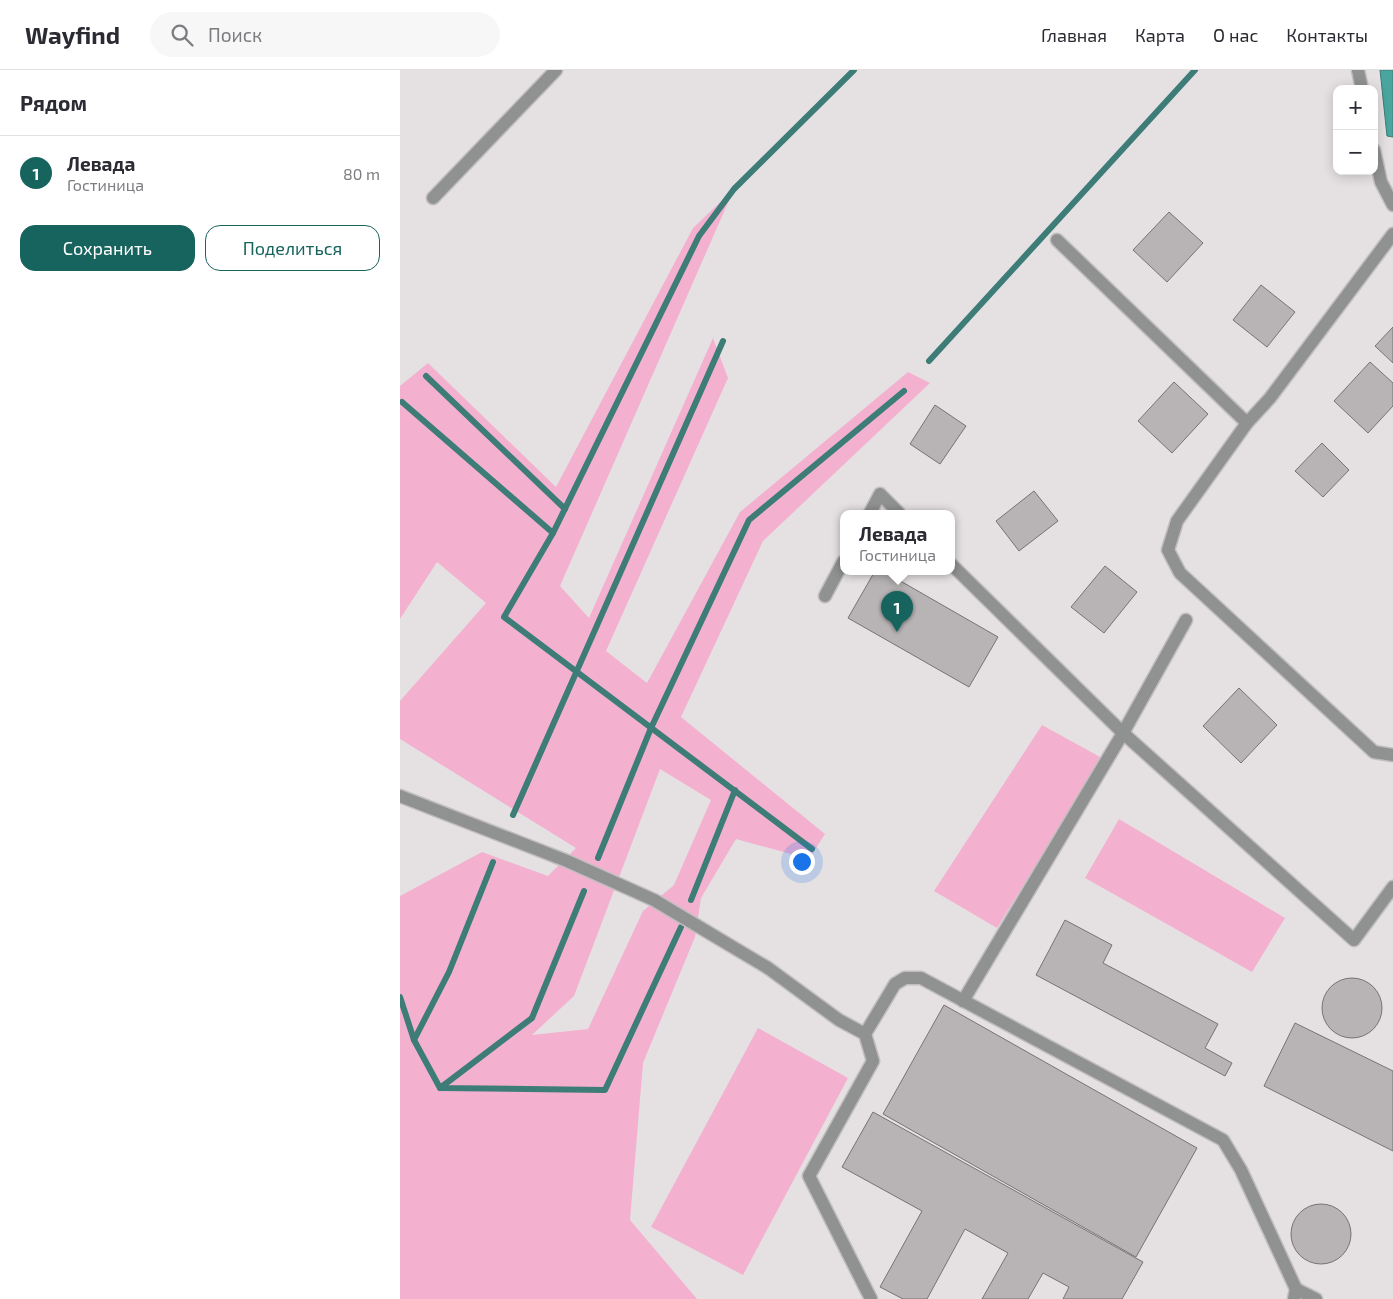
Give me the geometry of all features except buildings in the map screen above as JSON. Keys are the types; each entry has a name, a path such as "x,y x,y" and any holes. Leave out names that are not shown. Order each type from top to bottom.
{"street":[{"path":"433,198 556,70"},
{"path":"1358,70 1361,85"},
{"path":"1378,168 1381,182 1393,205"},
{"path":"1393,234 1270,398 1247,423 1177,520 1168,550 1180,573 1283,669 1374,752 1393,756"},
{"path":"1057,240 1247,423"},
{"path":"872,510 880,494 896,510"},
{"path":"825,596 840,568"},
{"path":"955,568 1122,732 1354,940 1393,887"},
{"path":"963,1001 1186,620"},
{"path":"400,796 566,861 654,900 768,968 839,1020 865,1034 873,1061 809,1176 871,1299"},
{"path":"865,1034 895,984 905,978 921,978 1223,1140 1241,1170 1295,1294 1316,1299"}],"shaded area":[{"path":"734,189 560,586 589,618 713,338 728,378 606,651 647,683 740,512 908,372 930,383 763,541 681,717 825,834 809,859 736,839 701,898 695,937 643,1063 630,1220 697,1299 400,1299 400,896 482,852 548,876 576,848 400,739 400,701 486,603 437,562 400,619 400,386 428,363 556,487 693,228","holes":["660,769 711,800 674,885 643,911 588,1029 532,1035 574,996"]},
{"path":"1042,725 1102,758 997,928 934,891"},
{"path":"1119,819 1285,918 1252,972 1085,878"},
{"path":"758,1028 848,1078 743,1275 651,1227"}],"water":[{"path":"1380,70 1393,70 1393,137 1387,136"}],"waterway":[{"path":"553,533 699,236 734,189 854,70"},
{"path":"929,361 1195,70"},
{"path":"513,815 723,341"},
{"path":"426,376 565,509"},
{"path":"598,858 651,728 749,520 904,391"},
{"path":"402,402 553,533 504,617 812,849"},
{"path":"691,900 735,790"},
{"path":"414,1040 449,972 493,862"},
{"path":"440,1088 532,1018 584,891"},
{"path":"400,997 414,1040 440,1088 605,1090 681,927"}],"place":[{"name":"Левада","path":"897,632"}]}
